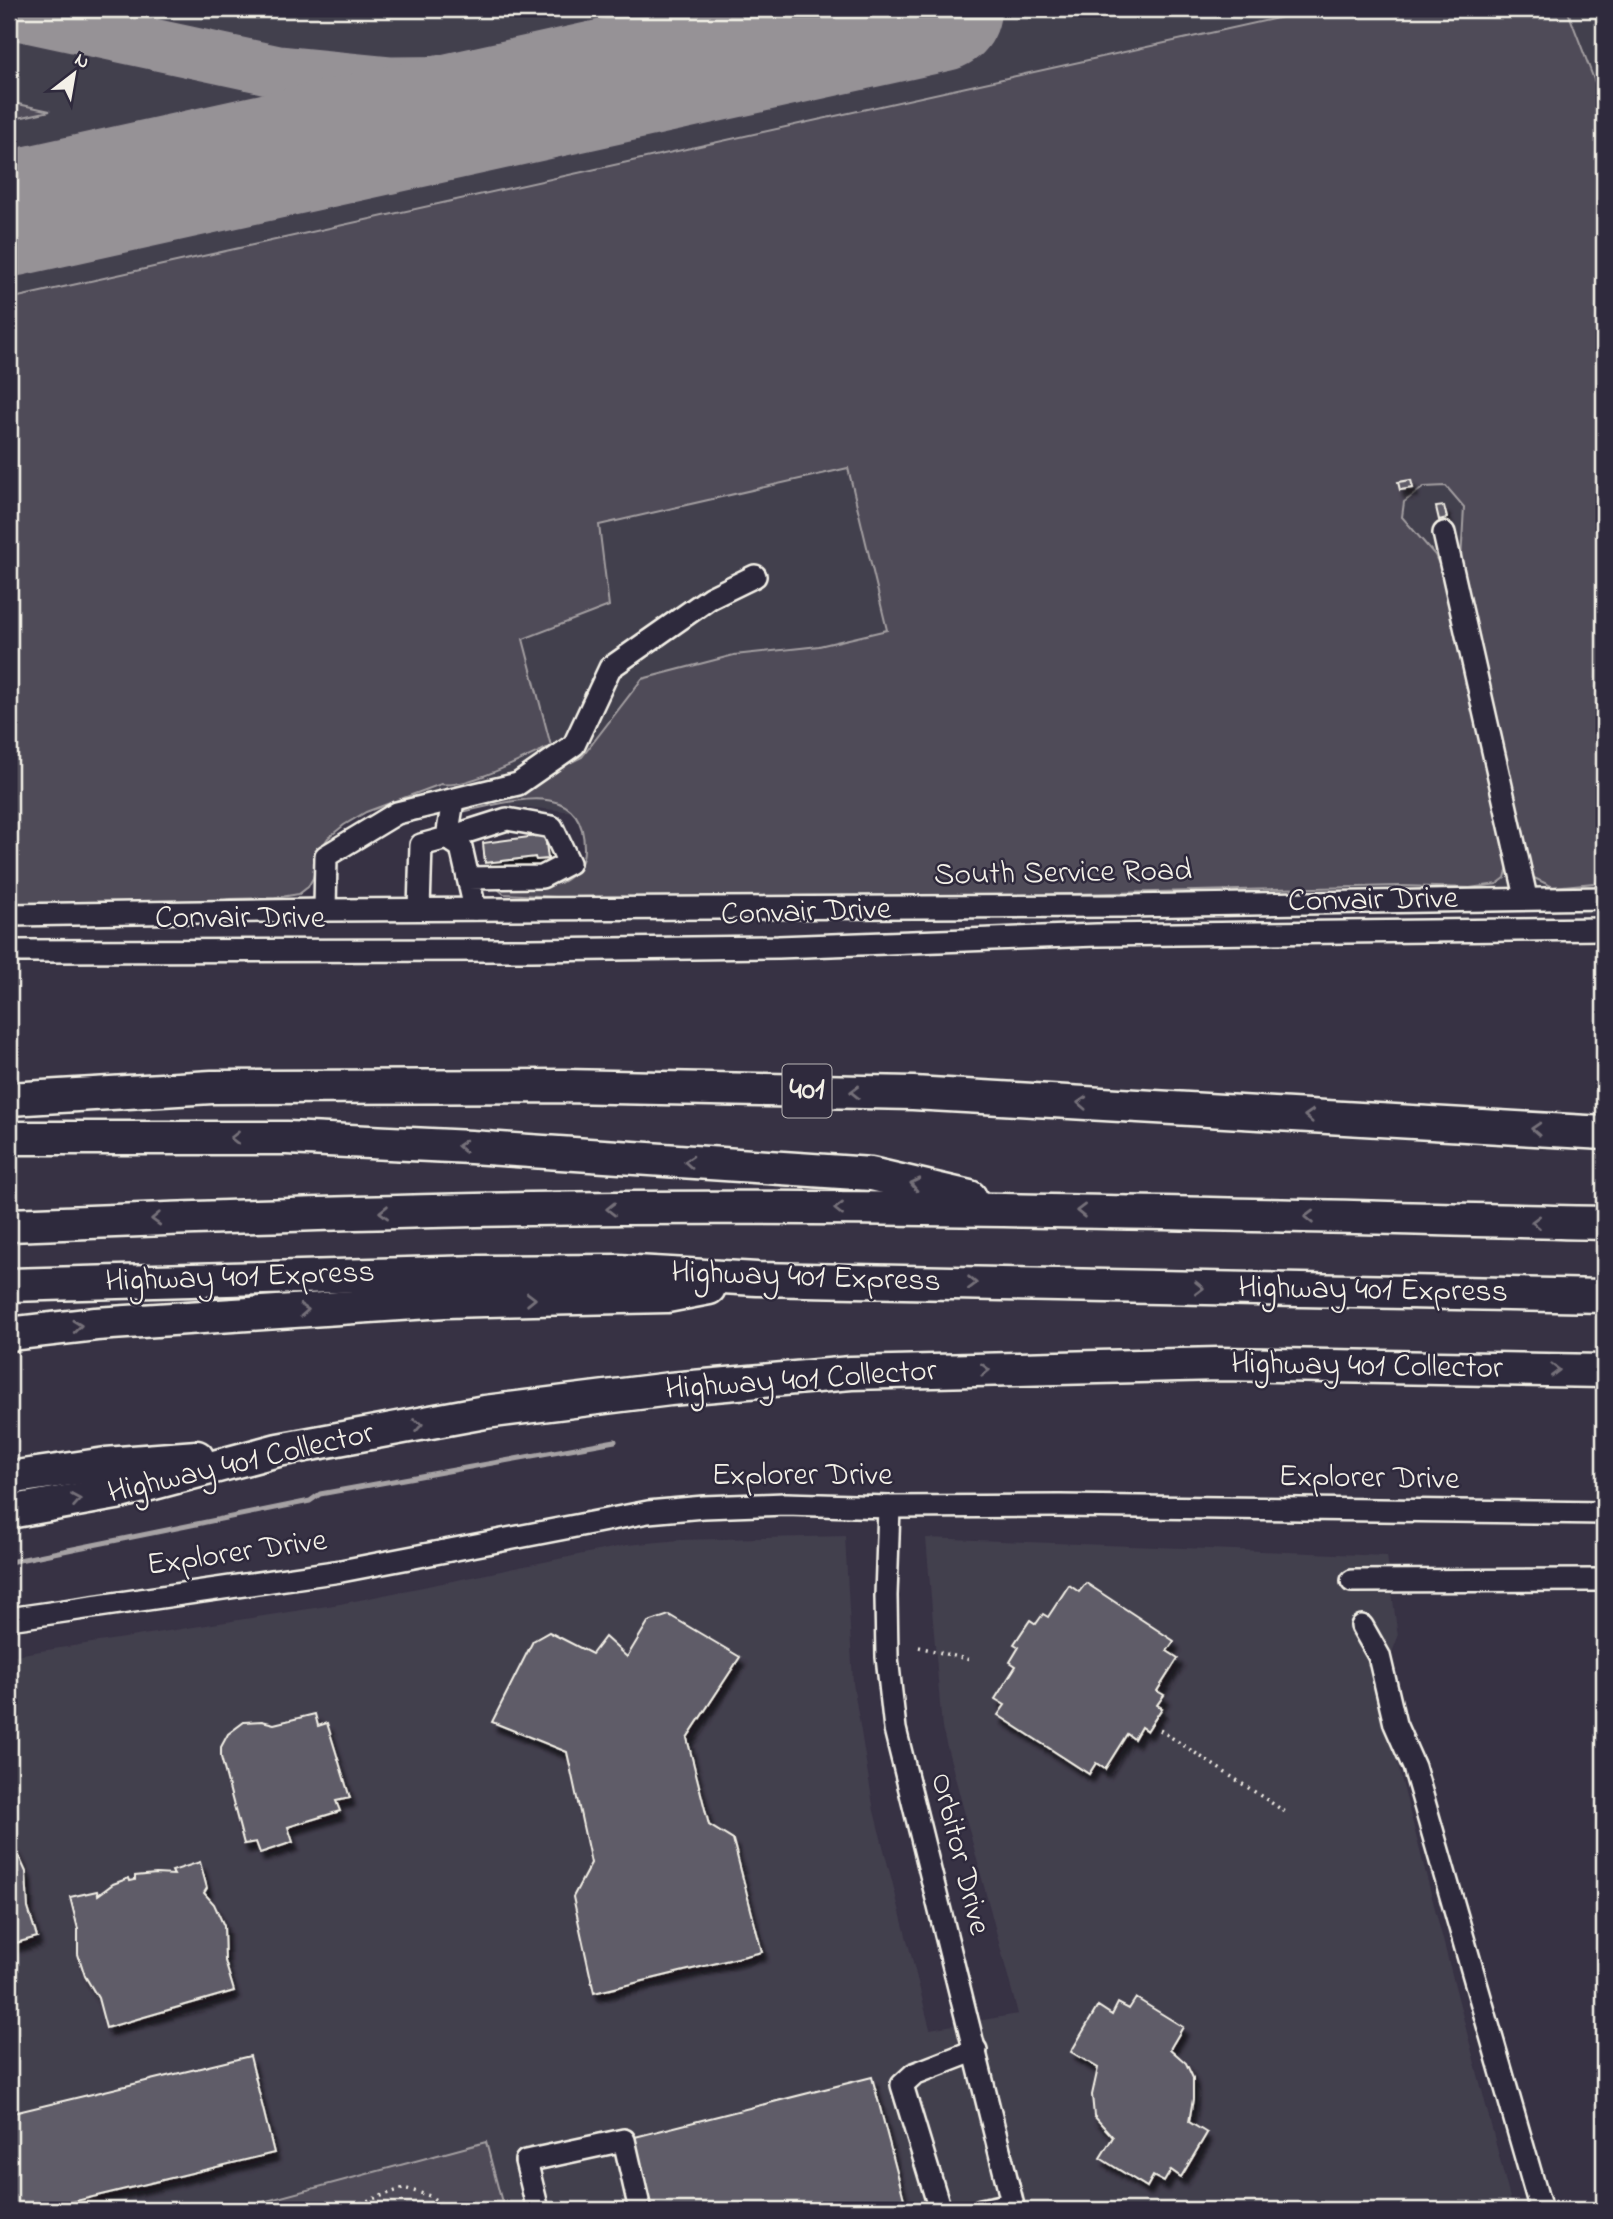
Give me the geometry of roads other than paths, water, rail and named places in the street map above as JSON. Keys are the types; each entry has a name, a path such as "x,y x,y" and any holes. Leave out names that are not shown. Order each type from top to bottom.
{"highway":[{"name":"401","path":"9,1099 212,1087 563,1086 900,1093 1604,1133"},
{"path":"9,1138 287,1138 471,1146 871,1174 1030,1210"},
{"name":"Highway 401 Express","path":"9,1225 290,1214 532,1209 1030,1210 1604,1223"},
{"name":"Highway 401 Express","path":"9,1284 590,1271 757,1279 1604,1296"},
{"path":"9,1334 96,1324 444,1301 667,1296 757,1279"},
{"name":"Highway 401 Collector","path":"9,1512 116,1493 278,1450 485,1412 670,1389 851,1373 1219,1364 1604,1371"},
{"path":"9,1478 106,1464 278,1450"}],"street":[{"path":"1444,533 1526,897"},
{"path":"325,910 326,856 397,814 518,784 574,745 610,668 710,598 755,576"},
{"path":"447,838 453,800"},
{"path":"419,909 421,845 507,819 552,827 569,863 542,877 468,878"},
{"path":"447,838 461,847 475,909"},
{"name":"South Service Road","path":"9,915 419,909 1109,906 1526,897 1604,898"},
{"name":"Convair Drive","path":"9,951 778,947 1097,935 1604,929"},
{"name":"Explorer Drive","path":"9,1619 341,1571 648,1512 704,1507 785,1504 1604,1513"},
{"name":"Orbitor Drive","path":"889,1507 887,1657 895,1729 1013,2207"},
{"path":"1352,1581 1604,1580"},
{"path":"1362,1626 1379,1656 1395,1724 1414,1767 1541,2210"},
{"path":"940,2210 902,2085 914,2074 976,2050"},
{"path":"538,2210 526,2161 624,2140 640,2210"},
{"path":"981,2210 1013,2207"}],"waterway":[{"path":"9,1562 310,1501 320,1494 615,1441"}]}
